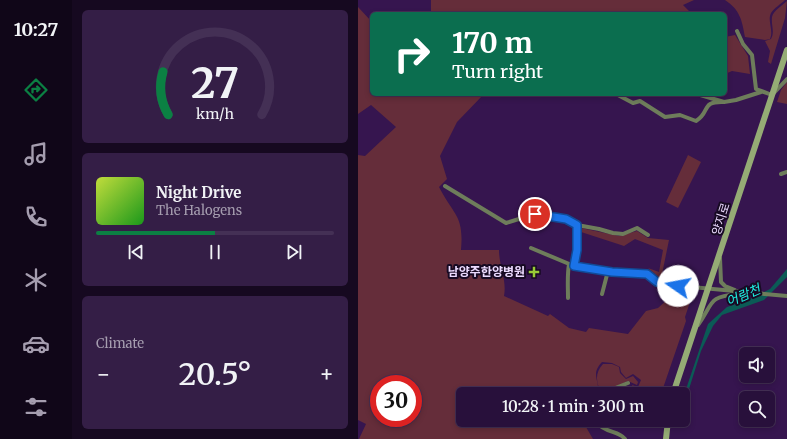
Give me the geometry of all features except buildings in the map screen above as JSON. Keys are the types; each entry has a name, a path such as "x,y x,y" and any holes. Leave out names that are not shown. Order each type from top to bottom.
{"street":[{"path":"737,31 743,44 752,55 756,89 772,95 787,79"},
{"name":"양지로","path":"675,387 709,290 787,50"},
{"path":"620,96 633,103 640,101 665,117 680,115 696,121 700,118 708,104 713,102 736,100 761,92"},
{"path":"704,96 724,102"},
{"path":"781,174 787,172"},
{"path":"445,186 506,223 535,214 566,219 577,225 618,234 638,228 648,235"},
{"path":"574,266 577,250 577,225"},
{"path":"531,248 574,266 608,271 647,274 657,282 709,290 786,296"},
{"path":"720,256 720,280 722,284 728,288 747,292"},
{"path":"568,298 568,283 566,279 569,264"},
{"path":"602,294 608,271"},
{"path":"695,329 715,298 723,295 747,292"},
{"path":"618,387 628,383"},
{"path":"600,427 602,429 620,435 625,439"},
{"path":"666,439 667,427"}],"shaded area":[{"path":"431,0 694,0 683,5 690,12 431,12"},
{"path":"725,0 785,0 771,13 771,36 770,39 765,40 745,37 740,16"},
{"path":"787,1 785,18 771,64 768,62 770,51 765,41 771,39 772,36 773,15 776,10"},
{"path":"358,7 370,20 370,96 482,96 457,122 440,156 447,179 439,187 457,216 461,229 461,250 499,250 504,279 504,296 548,316 550,314 569,328 586,332 589,328 628,334 646,311 658,308 669,298 671,290 693,293 685,317 686,321 663,387 638,387 641,380 633,374 626,378 621,372 620,367 612,363 602,362 598,367 596,374 598,387 456,387 456,427 586,427 593,439 359,439 366,424 358,420 358,155 365,156 396,127 371,105 358,114"},
{"path":"735,35 748,56 750,74 732,71 727,73 727,37"},
{"path":"787,82 787,104 777,102 781,90"},
{"path":"688,155 701,162 678,208 666,202"},
{"path":"581,228 619,236 637,231 648,238 669,240 661,279 648,268 659,272 663,250 635,239 624,246 578,231"},
{"path":"787,269 787,277 764,300 722,315 713,326 701,351 690,387 687,387 708,324 727,307 752,298 770,289"},
{"path":"603,364 612,364 619,367 620,373 626,379 633,376 638,382 637,385 628,381 615,387 599,387 597,374"}],"place":[{"name":"남양주한양병원","path":"534,272"}],"route":[{"path":"535,214 566,219 577,225 577,250 574,259 574,266 612,272 638,272 647,274 657,282 678,286"}],"water label":[{"name":"어람천","path":"743,295"}]}
